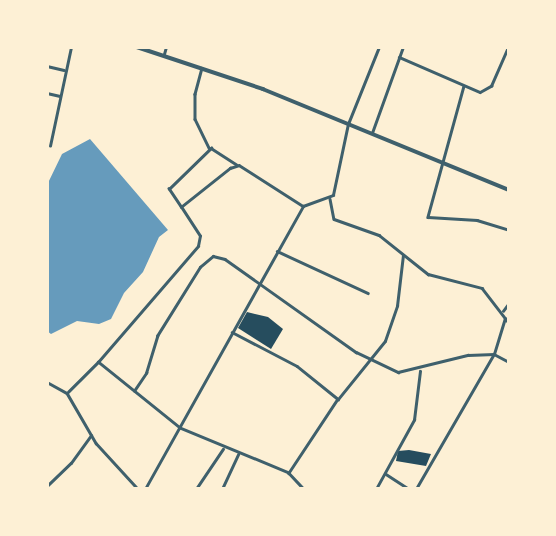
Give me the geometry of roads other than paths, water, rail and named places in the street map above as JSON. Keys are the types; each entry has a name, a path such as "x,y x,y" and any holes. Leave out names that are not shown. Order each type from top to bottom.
{"street":[{"path":"50,146 71,47"},
{"path":"137,47 164,54 372,133 509,190"},
{"path":"164,54 166,47"},
{"path":"379,47 348,124 330,199 334,219 379,235 428,274 482,288 503,311 509,323"},
{"path":"372,133 402,47"},
{"path":"399,57 464,86 487,90 508,47"},
{"path":"47,66 66,71"},
{"path":"202,68 195,119 210,149 303,206"},
{"path":"464,86 441,160 428,217 477,220 509,230"},
{"path":"47,93 60,96"},
{"path":"47,126 52,127"},
{"path":"67,393 98,362 198,246 201,236 169,189 210,149"},
{"path":"181,207 236,164"},
{"path":"145,489 303,206 330,199"},
{"path":"277,251 368,293"},
{"path":"289,473 338,399 385,341 397,306 403,255"},
{"path":"134,391 146,373 157,336 206,260 225,259 257,285 370,360 398,372 420,370 455,357 494,354 509,362"},
{"path":"503,311 509,303"},
{"path":"416,489 494,354 505,318"},
{"path":"232,332 297,366 338,399"},
{"path":"98,362 180,428 238,455 289,473 304,489"},
{"path":"376,489 386,474 389,460 414,421 420,370"},
{"path":"47,382 67,393 91,435 138,489"},
{"path":"47,486 71,463 91,435"},
{"path":"195,489 224,448"},
{"path":"222,489 238,455"},
{"path":"386,474 409,489"}],"water":[{"path":"90,139 168,230 159,237 143,272 124,293 111,319 99,324 77,321 51,334 47,331 47,185 62,154"}]}
